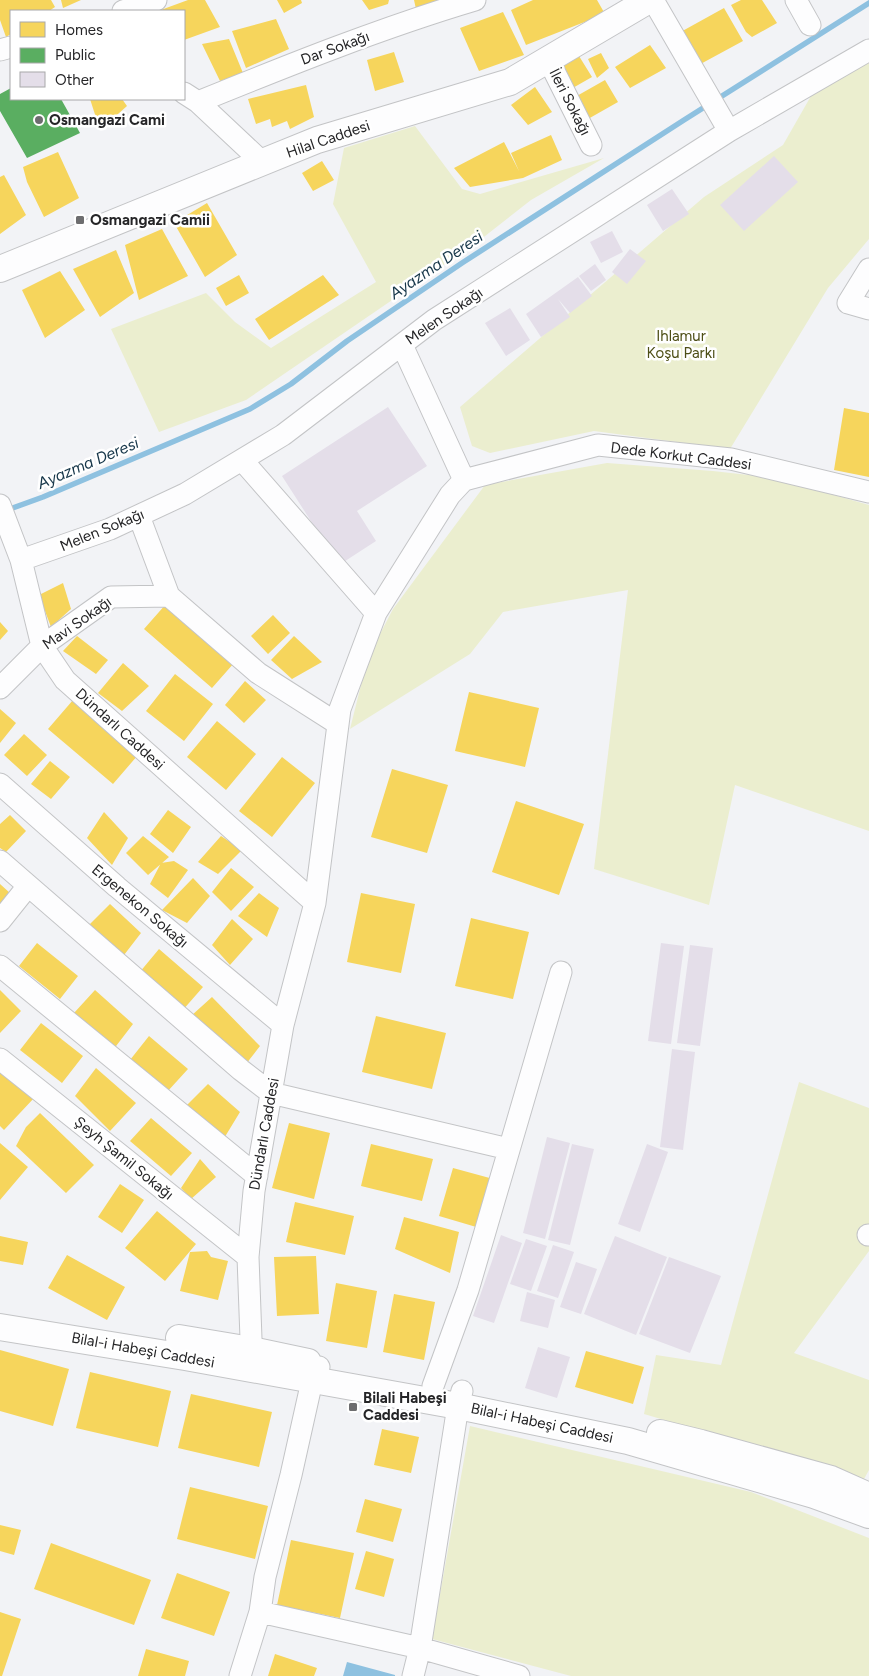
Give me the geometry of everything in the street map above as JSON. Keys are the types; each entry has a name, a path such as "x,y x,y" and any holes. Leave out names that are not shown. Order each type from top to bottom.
{"street":[{"path":"126,10 156,0"},
{"name":"Dar Sokağı","path":"191,98 281,68 415,9 476,0"},
{"name":"Hilal Caddesi","path":"0,269 317,140 510,82 649,0"},
{"path":"653,0 729,131"},
{"path":"796,0 810,25"},
{"name":"Melen Sokağı","path":"22,560 110,529 185,494 242,460 283,435 434,320 729,131 869,50"},
{"name":"İleri Sokağı","path":"548,59 591,145"},
{"path":"191,98 262,162"},
{"path":"869,269 848,302 869,309"},
{"path":"402,345 464,480"},
{"name":"Dede Korkut Caddesi","path":"464,480 598,445 731,460 869,492"},
{"path":"242,460 376,613"},
{"name":"Dündarlı Caddesi","path":"252,1359 248,1257 257,1176 283,1026 315,903 340,709 376,613 450,495 464,480"},
{"name":"Dündarlı Caddesi","path":"4,514 22,560 42,646 65,680 315,903"},
{"path":"138,516 169,596 258,673 338,724"},
{"name":"Mavi Sokağı","path":"0,688 42,646 111,597 169,596"},
{"name":"Ergenekon Sokağı","path":"0,784 116,886 283,1026"},
{"path":"0,861 233,1063 271,1093 509,1149"},
{"path":"0,920 28,886"},
{"path":"0,966 257,1176"},
{"path":"433,1386 468,1290 561,972"},
{"name":"Şeyh Şamil Sokağı","path":"0,1058 248,1257"},
{"name":"Bilal-i Habeşi Caddesi","path":"0,1310 316,1373 701,1443 831,1479 869,1496"},
{"name":"Bilal-i Habeşi Caddesi","path":"0,1327 252,1359"},
{"path":"240,1676 260,1612 265,1577 316,1373"},
{"name":"Bilal-i Habeşi Caddesi","path":"316,1373 433,1386 460,1399 628,1441 814,1495 869,1515"},
{"path":"413,1676 420,1648 460,1399"},
{"path":"260,1612 420,1648 518,1676"}],"green space":[{"name":"Ihlamur Koşu Parkı","path":"869,59 869,239 828,288 730,449 594,431 490,453 472,446 460,407 704,197 783,145 811,96"},
{"path":"415,126 462,189 480,194 604,158 531,200 480,240 246,400 159,432 111,329 206,293 235,322 271,348 376,282 333,204 344,148"},
{"path":"607,463 713,471 774,478 869,505 869,831 735,785 709,905 594,869 628,590 503,612 470,654 350,729 368,657 393,609 485,485"},
{"path":"799,1082 869,1108 869,1251 794,1353 869,1380 869,1470 864,1479 644,1414 656,1355 721,1365"},
{"path":"470,1426 751,1492 869,1538 869,1676 571,1676 432,1639"}],"water":[{"path":"347,1662 395,1675 395,1676 343,1676"}],"building: Homes":[{"path":"0,0 51,0 55,7 50,10 10,10 10,35 6,37 0,20"},
{"path":"61,0 81,0 63,8"},
{"path":"188,0 205,0 220,27 185,40 185,10 161,10"},
{"path":"277,0 301,0 302,3 284,13"},
{"path":"362,0 389,0 388,4 369,10"},
{"path":"414,0 444,0 416,9"},
{"path":"533,0 597,0 605,14 526,45 511,10"},
{"path":"741,0 762,0 777,23 752,37 746,32 731,5"},
{"path":"724,8 743,41 695,67 677,34"},
{"path":"503,12 524,55 479,71 460,28"},
{"path":"276,19 289,49 246,68 232,31"},
{"path":"229,39 243,73 220,81 202,44"},
{"path":"650,45 666,68 630,88 615,67"},
{"path":"394,52 404,82 375,91 367,60"},
{"path":"601,53 609,68 597,78 588,59"},
{"path":"579,56 592,77 571,89 559,69"},
{"path":"605,80 618,102 588,119 575,97"},
{"path":"306,85 314,117 290,129 287,121 272,127 270,119 256,124 248,99"},
{"path":"535,87 552,112 528,125 511,105"},
{"path":"90,100 123,100 127,106 100,130"},
{"path":"551,135 562,160 523,178 470,187 454,168 504,142 519,171 511,153"},
{"path":"58,152 79,198 44,217 27,182 23,167"},
{"path":"322,161 334,180 313,191 302,173"},
{"path":"4,175 26,215 0,234 0,177"},
{"path":"207,203 237,255 205,277 174,223"},
{"path":"162,229 188,276 139,300 125,245"},
{"path":"116,250 134,293 100,317 73,269"},
{"path":"60,271 85,310 45,338 22,290"},
{"path":"239,275 249,293 226,306 216,288"},
{"path":"323,275 339,295 269,340 255,319"},
{"path":"844,408 869,413 869,477 834,470"},
{"path":"63,583 71,609 51,627 39,595"},
{"path":"166,604 234,663 212,688 144,629"},
{"path":"273,615 290,633 268,654 251,636"},
{"path":"0,622 8,631 0,640"},
{"path":"77,636 108,660 96,674 63,651"},
{"path":"294,636 322,662 292,679 271,660"},
{"path":"123,663 149,686 122,711 98,693"},
{"path":"175,674 213,704 184,741 146,711"},
{"path":"245,681 266,700 244,723 225,705"},
{"path":"469,692 539,708 525,767 455,751"},
{"path":"73,700 138,755 113,784 48,729"},
{"path":"0,709 16,723 0,743"},
{"path":"217,721 256,754 226,790 187,757"},
{"path":"24,734 47,755 27,776 4,755"},
{"path":"282,757 315,783 272,837 239,811"},
{"path":"50,761 70,777 51,799 31,784"},
{"path":"392,769 448,785 427,853 371,837"},
{"path":"516,801 584,824 559,895 492,872"},
{"path":"168,810 191,827 173,853 150,834"},
{"path":"104,812 128,838 112,865 87,838"},
{"path":"10,815 26,831 6,852 0,848 0,824"},
{"path":"143,836 169,857 148,875 126,853"},
{"path":"221,836 242,850 218,874 198,862"},
{"path":"174,861 188,870 168,898 150,884 161,863"},
{"path":"231,868 254,887 231,911 212,892"},
{"path":"193,878 210,896 187,923 162,910"},
{"path":"0,884 10,893 0,905"},
{"path":"259,893 279,908 267,937 238,916"},
{"path":"361,893 415,904 401,973 347,962"},
{"path":"110,904 141,933 124,955 87,927"},
{"path":"471,918 529,932 513,999 455,986"},
{"path":"232,919 253,939 230,965 212,945"},
{"path":"37,943 78,976 60,999 19,966"},
{"path":"159,949 203,987 182,1011 139,973"},
{"path":"0,990 21,1011 0,1033"},
{"path":"95,990 133,1024 113,1050 74,1013"},
{"path":"212,997 260,1046 246,1064 191,1016"},
{"path":"376,1016 446,1033 432,1089 362,1072"},
{"path":"41,1023 83,1056 62,1083 20,1050"},
{"path":"149,1036 188,1069 167,1092 130,1060"},
{"path":"0,1065 35,1097 4,1130 0,1126"},
{"path":"96,1068 136,1103 110,1131 75,1096"},
{"path":"208,1084 240,1112 223,1140 185,1107"},
{"path":"40,1113 94,1165 66,1193 16,1146 26,1127"},
{"path":"151,1118 192,1153 171,1176 130,1141"},
{"path":"289,1123 330,1133 314,1199 272,1188"},
{"path":"0,1143 28,1167 0,1200"},
{"path":"371,1144 433,1159 422,1201 361,1186"},
{"path":"200,1159 216,1177 191,1199 181,1188"},
{"path":"453,1168 497,1180 483,1229 439,1216"},
{"path":"120,1184 144,1200 122,1233 98,1217"},
{"path":"295,1202 354,1216 345,1255 286,1242"},
{"path":"157,1211 196,1244 165,1281 125,1248"},
{"path":"404,1217 459,1232 450,1273 395,1249"},
{"path":"0,1236 28,1242 23,1265 0,1261"},
{"path":"207,1251 211,1257 228,1261 218,1300 180,1291 190,1252"},
{"path":"67,1255 125,1287 107,1320 48,1288"},
{"path":"316,1256 319,1314 277,1316 274,1257"},
{"path":"336,1283 377,1291 367,1348 326,1341"},
{"path":"394,1294 435,1302 424,1360 383,1352"},
{"path":"0,1350 69,1369 53,1426 0,1411"},
{"path":"586,1351 644,1367 633,1404 575,1387"},
{"path":"90,1372 171,1391 158,1447 76,1428"},
{"path":"191,1394 272,1412 259,1467 178,1448"},
{"path":"382,1429 419,1437 411,1473 374,1465"},
{"path":"190,1487 268,1506 255,1559 177,1539"},
{"path":"365,1499 402,1509 393,1542 356,1532"},
{"path":"0,1525 21,1530 14,1555 0,1551"},
{"path":"291,1540 354,1553 340,1618 277,1605"},
{"path":"51,1543 151,1580 134,1625 34,1589"},
{"path":"366,1551 394,1559 384,1597 355,1589"},
{"path":"177,1573 230,1592 214,1636 161,1618"},
{"path":"0,1612 21,1619 2,1676 0,1676"},
{"path":"146,1649 189,1661 185,1676 138,1676"},
{"path":"275,1654 317,1668 314,1676 268,1676"}],"building: Public":[{"name":"Osmangazi Cami","path":"10,89 10,100 62,100 80,133 27,158 0,111 0,94"}],"building: Other":[{"path":"774,156 798,182 744,231 720,205"},
{"path":"672,189 689,214 663,231 647,205"},
{"path":"612,231 623,252 601,263 590,242"},
{"path":"630,249 646,261 627,284 612,272"},
{"path":"595,264 606,280 591,291 579,276"},
{"path":"578,277 592,296 570,313 558,299 570,317 541,337 526,314"},
{"path":"510,308 530,340 506,356 485,323"},
{"path":"388,407 427,466 357,511 376,541 339,565 282,476"},
{"path":"661,943 684,946 671,1044 648,1041"},
{"path":"690,945 713,948 700,1046 677,1043"},
{"path":"672,1049 695,1052 683,1150 660,1147"},
{"path":"547,1137 570,1143 545,1239 523,1233"},
{"path":"572,1144 594,1149 570,1245 548,1240"},
{"path":"647,1144 668,1152 640,1232 618,1224"},
{"path":"501,1235 522,1243 494,1323 473,1316"},
{"path":"615,1236 667,1257 636,1335 584,1314"},
{"path":"526,1239 547,1246 531,1291 510,1284"},
{"path":"553,1245 574,1252 558,1298 537,1291"},
{"path":"669,1257 721,1276 690,1353 639,1334"},
{"path":"576,1262 597,1269 581,1314 560,1307"},
{"path":"527,1292 555,1300 548,1328 520,1321"},
{"path":"538,1347 570,1357 557,1398 525,1388"}],"waterway":[{"name":"Ayazma Deresi","path":"7,510 43,497 250,409 291,384 347,341 462,263 869,3"}],"place":[{"name":"Osmangazi Cami","path":"39,120"},
{"name":"Osmangazi Camii","path":"80,220"},
{"name":"Bilali Habeşi Caddesi","path":"353,1407"}]}
